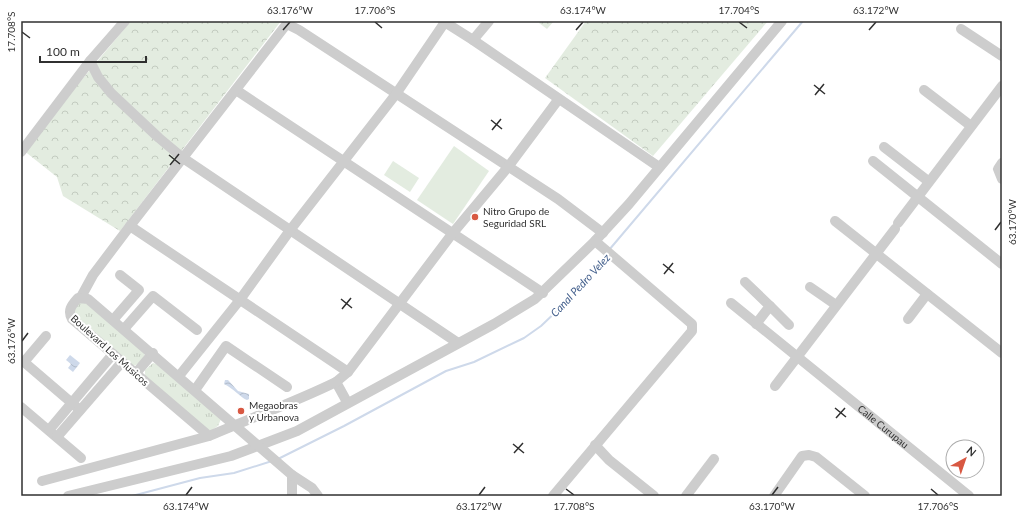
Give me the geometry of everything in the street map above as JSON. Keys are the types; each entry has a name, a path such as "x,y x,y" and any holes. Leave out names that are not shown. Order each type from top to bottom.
{"street":[{"path":"21,152 90,61 125,21"},
{"path":"474,40 489,21"},
{"path":"68,496 231,456 297,431 347,402 494,324 543,293 598,244 603,233 782,21"},
{"path":"179,376 240,301 291,229 396,94 444,22 474,40 558,100 659,167"},
{"path":"288,23 558,199 603,233"},
{"name":"Boulevard Los Musicos","path":"209,436 122,362 70,315 70,307 81,297 93,275 130,226 288,23"},
{"path":"961,29 1002,56"},
{"path":"90,61 98,77 111,93 159,138 183,158 291,229 458,343"},
{"path":"775,386 918,197 928,181 1002,86"},
{"path":"236,90 543,293"},
{"path":"924,90 971,126"},
{"path":"42,481 209,436 336,382 348,372 452,234 508,167 558,100"},
{"path":"884,148 928,181"},
{"path":"873,161 1002,264"},
{"path":"1002,162 998,169 1002,179"},
{"path":"835,222 1002,353"},
{"path":"130,226 348,372"},
{"path":"553,496 693,328 692,324 598,244"},
{"path":"113,320 139,290 120,275"},
{"path":"745,282 789,325"},
{"path":"810,287 836,305"},
{"path":"908,319 927,294"},
{"path":"124,329 153,296 197,330"},
{"path":"81,297 88,299 124,329 234,425 292,474 312,488 318,496"},
{"name":"Calle Curupau","path":"731,303 969,496"},
{"path":"756,324 770,306"},
{"path":"46,336 24,362 80,410"},
{"path":"195,390 226,346 287,387"},
{"path":"48,430 113,354"},
{"path":"136,373 153,354"},
{"path":"57,437 122,362"},
{"path":"336,382 347,402"},
{"path":"21,407 81,458"},
{"path":"595,445 609,460 654,496"},
{"path":"774,496 802,456 809,455 816,457 865,496"},
{"path":"686,496 714,459"},
{"path":"292,474 292,496"}],"green space":[{"path":"131,21 281,21 120,231 63,196 57,177 23,150"},
{"path":"540,21 554,21 547,29 539,23"},
{"path":"586,21 768,21 653,156 545,78"},
{"path":"454,146 489,171 453,224 417,200"},
{"path":"393,161 419,178 410,192 384,175"},
{"path":"86,302 143,351 145,355 139,363 131,366 74,315 75,306 78,303"},
{"path":"153,363 159,365 221,419 218,426 212,430 207,430 145,376 145,370"}],"water":[{"path":"70,355 80,363 73,372 68,368 71,364 66,360"},
{"path":"225,380 228,380 238,391 249,394 249,399 245,399 224,384"}],"waterway":[{"name":"Canal Pedro Velez","path":"609,250 803,21"},
{"name":"Canal Pedro Velez","path":"278,459 344,426 446,371 474,362 524,338 541,326 562,306 588,279 605,255"},
{"name":"Canal Pedro Velez","path":"132,496 200,478 234,473 272,461"}],"place":[{"name":"Nitro Grupo de Seguridad SRL","path":"475,217"},
{"name":"Megaobras y Urbanova","path":"241,411"}]}
